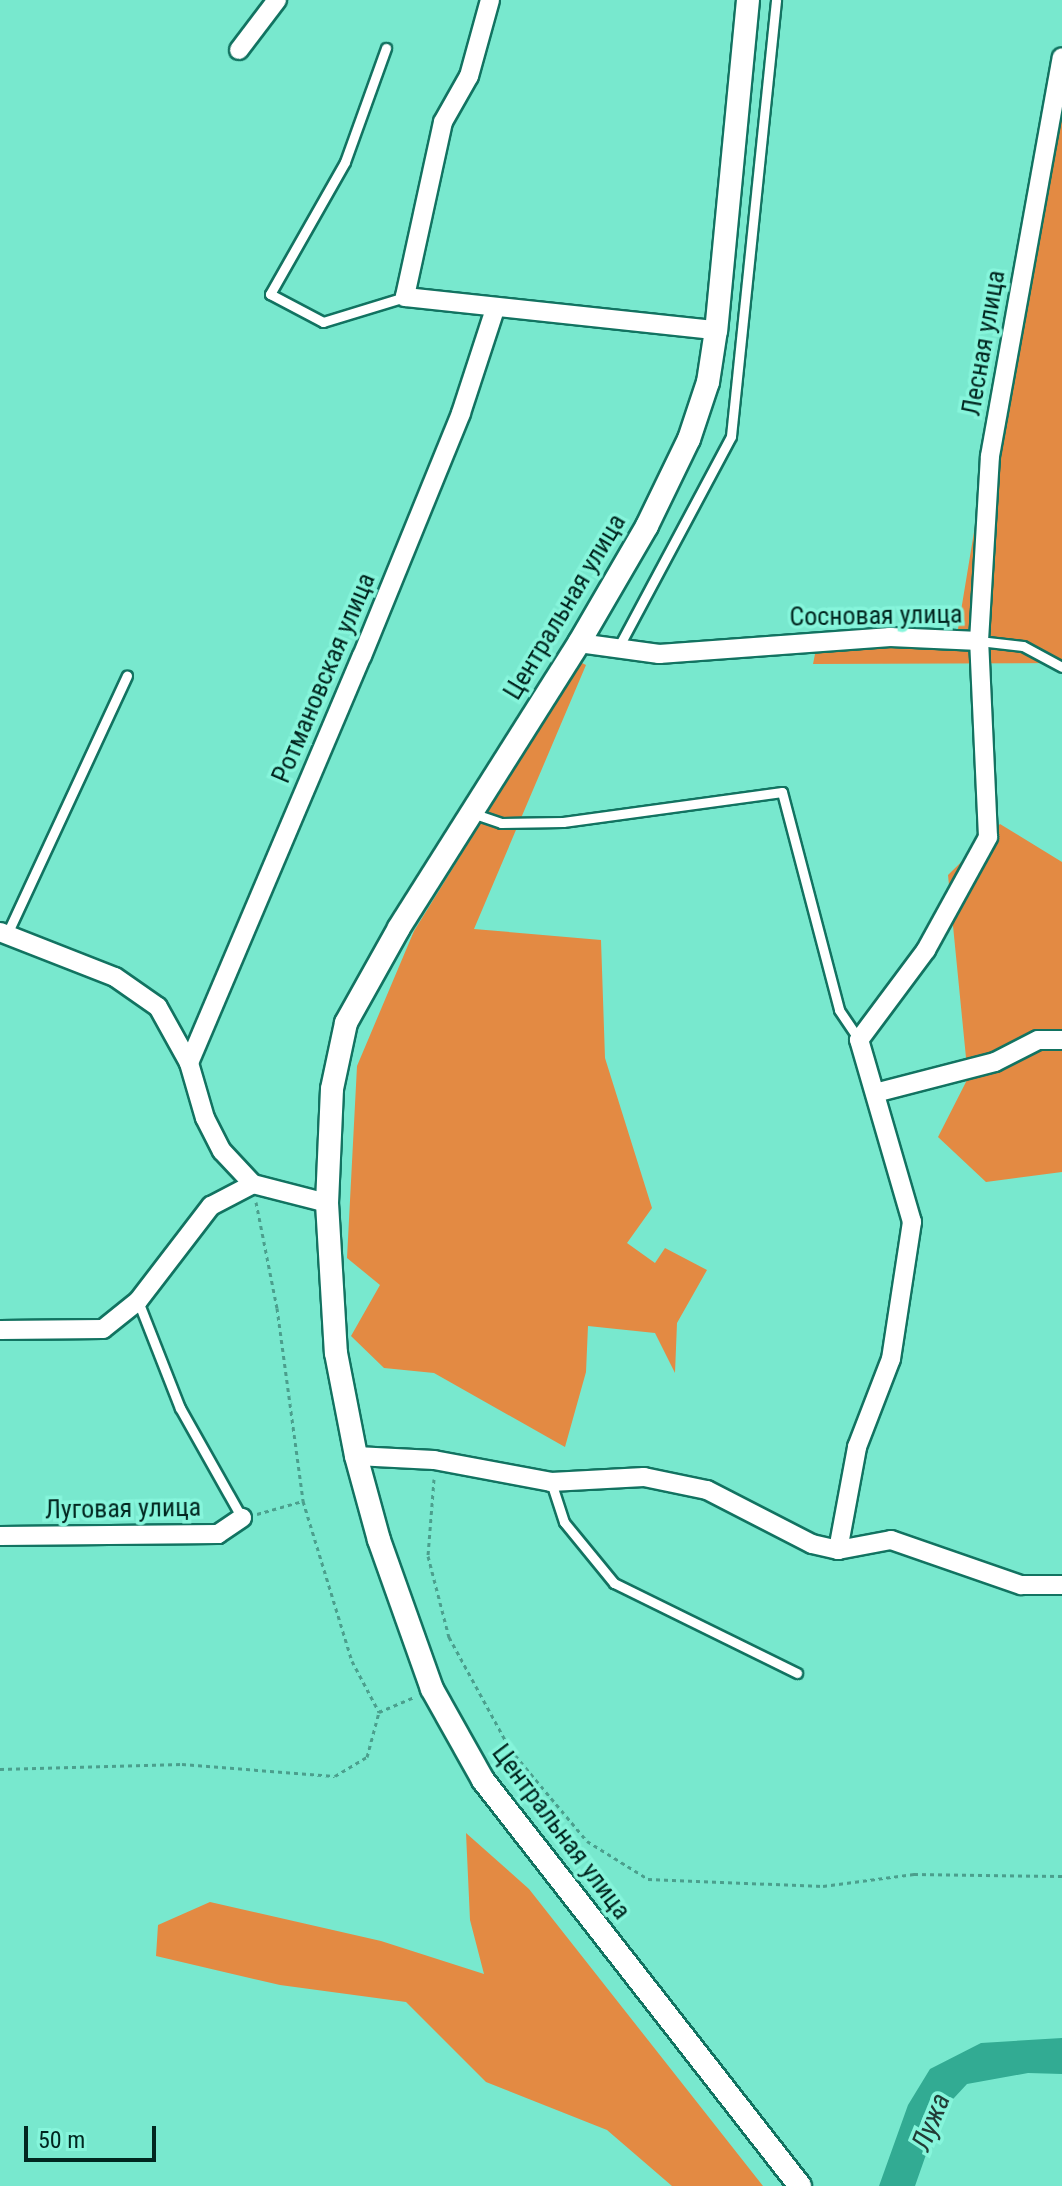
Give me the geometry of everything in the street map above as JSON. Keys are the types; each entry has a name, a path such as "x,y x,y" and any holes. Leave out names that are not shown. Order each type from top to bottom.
{"street":[{"path":"239,50 277,0"},
{"path":"490,0 469,76 443,122 405,297 495,309 716,330"},
{"name":"Центральная улица","path":"748,0 716,330 708,382 689,439 647,526 579,643 346,1023 337,1049 327,1203 336,1353 356,1456 379,1540 432,1689 483,1780 793,2177"},
{"name":"Лесная улица","path":"979,641 990,456 1062,57"},
{"name":"Ротмановская улица","path":"189,1063 368,642 461,413 495,309"},
{"name":"Сосновая улица","path":"579,643 659,654 890,637 979,641 988,837 926,950 859,1040"},
{"path":"4,933 126,985 158,1007 189,1063 205,1118 222,1151 253,1184 327,1203"},
{"path":"838,1550 857,1447 891,1359 912,1222 859,1040"},
{"path":"875,1093 995,1062 1038,1040 1062,1040"},
{"path":"0,1330 103,1329 138,1301 211,1206 253,1184"},
{"path":"356,1456 434,1460 551,1482 644,1477 707,1490 772,1527 838,1550 891,1540 1021,1585 1062,1585"},
{"name":"Луговая улица","path":"0,1536 218,1534 242,1518"}],"lane":[{"path":"618,648 731,436 776,0"},
{"path":"386,48 345,162 270,294 323,322 405,297"},
{"path":"979,641 1023,646 1062,667"},
{"path":"4,933 127,675"},
{"path":"472,813 501,823 563,822 782,792 839,1010 859,1040"},
{"path":"138,1301 180,1408 242,1518"},
{"path":"551,1482 564,1522 614,1583 797,1673"}],"path":[{"path":"0,1769 182,1764 335,1776 367,1757 379,1712 352,1661 303,1501 277,1308 253,1184"},
{"path":"434,1460 428,1556 449,1637 510,1749 587,1841 648,1879 823,1886 914,1874 1062,1876"},
{"path":"242,1518 303,1501"},
{"path":"379,1712 432,1689"}],"shaded area":[{"path":"1062,109 1062,663 813,664 816,649 958,629 1023,235"},
{"path":"580,662 586,665 474,929 601,940 605,1058 652,1208 627,1243 655,1263 665,1248 707,1270 677,1323 675,1373 655,1333 588,1326 586,1372 565,1447 434,1373 384,1368 351,1336 380,1285 347,1258 357,1066 414,931"},
{"path":"1000,824 1062,862 1062,1172 986,1182 938,1137 968,1078 948,875"},
{"path":"466,1833 529,1889 763,2186 672,2186 607,2130 486,2082 406,2002 280,1985 156,1956 158,1925 210,1902 381,1941 484,1974 470,1920"}],"water":[{"name":"Лужа","path":"1062,2038 1062,2074 1028,2073 967,2084 941,2112 915,2186 879,2186 908,2105 930,2069 981,2043"}]}
